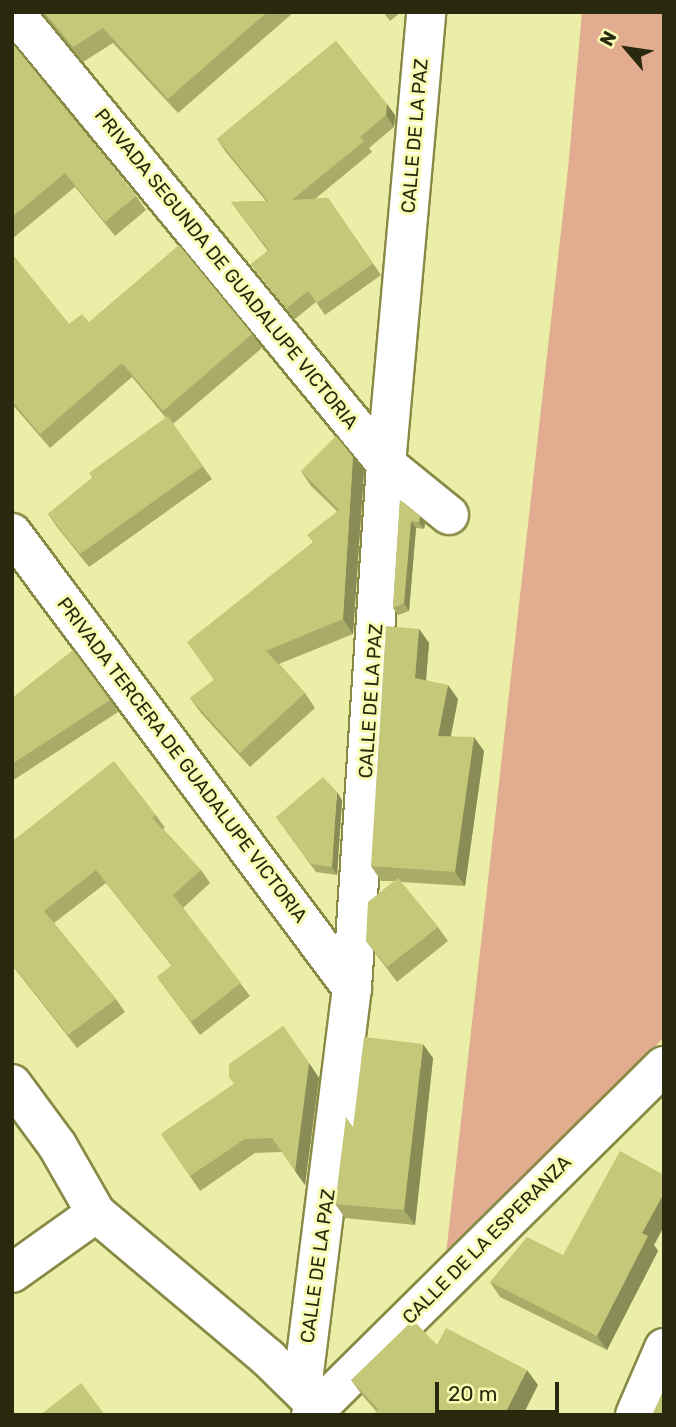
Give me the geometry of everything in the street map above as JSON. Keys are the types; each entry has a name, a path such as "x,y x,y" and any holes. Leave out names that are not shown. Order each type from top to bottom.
{"street":[{"name":"PRIVADA SEGUNDA DE GUADALUPE VICTORIA","path":"14,12 386,464 449,515"},
{"name":"CALLE DE LA PAZ","path":"310,1403 352,988 386,464 426,12"},
{"name":"PRIVADA TERCERA DE GUADALUPE VICTORIA","path":"12,533 352,988"},
{"name":"CALLE DE LA ESPERANZA","path":"310,1403 664,1066"},
{"path":"12,1084 57,1145 96,1213 310,1403"},
{"path":"12,1273 96,1213"},
{"path":"635,1415 664,1348"}],"shaded area":[{"path":"582,12 664,12 664,1037 444,1272 568,169"}],"building":[{"path":"44,12 267,12 168,99 103,28 73,47"},
{"path":"336,41 387,104 386,115 360,137 364,141 292,200 328,198 373,264 317,303 308,291 287,308 251,264 269,250 231,202 268,201 217,139"},
{"path":"12,43 136,196 105,222 65,173 12,217"},
{"path":"179,245 252,334 163,411 122,363 40,434 12,401 12,254 69,324 82,314 89,322"},
{"path":"168,416 203,466 80,554 48,514 92,478 89,473"},
{"path":"336,436 353,457 343,619 266,651 305,693 240,753 190,698 214,680 187,642 313,542 307,535 339,510 301,471"},
{"path":"400,500 420,516 419,522 411,521 404,603 393,608"},
{"path":"386,626 419,629 415,678 448,685 438,736 474,737 455,872 371,866"},
{"path":"73,650 110,700 12,764 12,698"},
{"path":"114,761 156,815 152,818 201,870 173,895 241,983 191,1022 157,977 172,965 96,870 44,911 116,999 68,1035 12,964 12,838 14,840"},
{"path":"323,777 337,792 332,867 311,864 276,817"},
{"path":"398,878 438,927 387,967 366,941 368,902"},
{"path":"283,1026 309,1063 295,1171 272,1138 245,1139 190,1176 161,1134 234,1084 229,1077 229,1064"},
{"path":"364,1037 423,1044 404,1210 335,1204 346,1117 353,1127"},
{"path":"620,1151 664,1175 664,1193 642,1233 648,1236 597,1336 490,1282 527,1237 563,1255"},
{"path":"413,1320 437,1345 446,1328 527,1370 504,1415 373,1415 378,1409 351,1380"},
{"path":"81,1383 105,1415 40,1415"},
{"path":"664,1389 664,1415 652,1415"}]}
